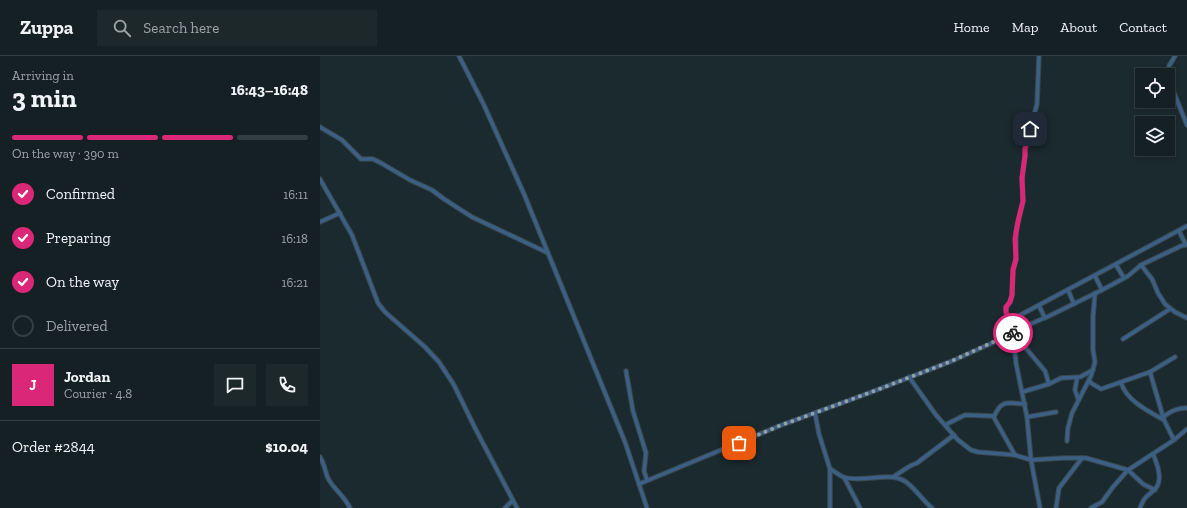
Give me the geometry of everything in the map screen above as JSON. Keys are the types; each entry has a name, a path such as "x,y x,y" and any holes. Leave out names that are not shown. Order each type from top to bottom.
{"street":[{"path":"459,56 512,165 625,442 646,508"},
{"path":"1039,56 1037,104 1025,149 1022,178 1023,201 1015,239 1016,259 1013,270 1012,295 1010,302 1006,307 1006,312 1013,333 1016,363 1025,404 1031,460 1040,508"},
{"path":"1170,68 1175,56"},
{"path":"1175,94 1187,125"},
{"path":"320,127 342,140 361,159 373,159 381,163 410,180 434,190 444,199 472,217 548,253"},
{"path":"320,179 354,239 378,303 385,312 425,347 439,362 454,385 512,501 517,508"},
{"path":"320,222 340,212"},
{"path":"1009,321 1187,226"},
{"path":"639,484 779,426 959,358 1013,333 1102,290 1124,278 1141,265 1187,244 1179,231"},
{"path":"1116,265 1124,278"},
{"path":"1141,265 1152,279 1158,293 1170,309 1187,318"},
{"path":"1095,276 1102,290"},
{"path":"1068,290 1074,304"},
{"path":"1067,442 1069,423 1078,399 1089,380 1095,362 1093,350 1093,317 1096,293"},
{"path":"1039,306 1044,318"},
{"path":"1123,339 1170,309"},
{"path":"1017,317 1022,328"},
{"path":"1013,333 1045,372 1049,384"},
{"path":"1089,380 1101,389 1150,372 1175,357"},
{"path":"1022,392 1049,384 1061,378 1077,378 1092,370"},
{"path":"626,371 633,411 646,453 644,471 647,480"},
{"path":"1150,372 1164,418 1174,440"},
{"path":"909,377 945,425 963,444 971,450 1015,455 1031,460 1082,458 1128,470 1143,484 1155,490"},
{"path":"1077,378 1075,390 1078,399"},
{"path":"1121,383 1126,392 1135,400 1151,413 1164,418"},
{"path":"994,417 1001,404 1025,404"},
{"path":"1164,418 1176,409 1187,408"},
{"path":"1027,417 1056,412"},
{"path":"815,413 819,434 830,469 830,508"},
{"path":"945,425 965,415 990,415 994,417 1015,455"},
{"path":"1091,508 1102,502 1112,486 1128,470 1174,440 1187,429"},
{"path":"894,477 917,463 954,435"},
{"path":"1140,508 1145,498 1155,490 1159,483 1160,477 1153,454"},
{"path":"320,457 324,462 328,479 344,498 350,508"},
{"path":"1056,508 1059,488 1082,458"},
{"path":"830,469 844,477 894,477 903,480 932,508"},
{"path":"844,477 860,508"},
{"path":"505,508 512,501"}],"way so far":[{"path":"739,443 779,426 952,361 1013,333"}],"route":[{"path":"1013,333 1006,316 1006,307 1010,302 1012,295 1013,270 1016,259 1015,239 1024,196 1022,178 1025,149 1030,129"}]}
